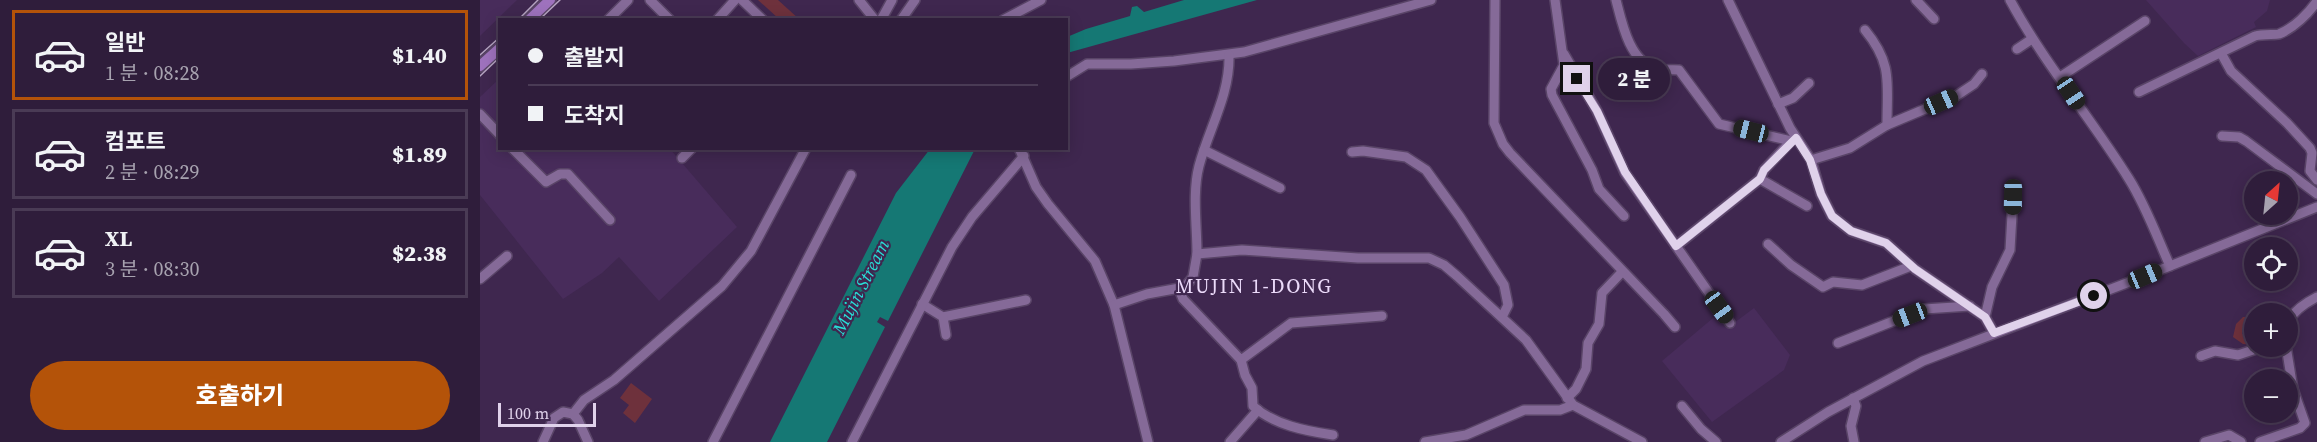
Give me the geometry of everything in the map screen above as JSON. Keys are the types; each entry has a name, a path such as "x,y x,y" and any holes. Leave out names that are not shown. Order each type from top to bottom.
{"main road":[{"path":"531,18 550,0"},
{"path":"480,66 498,50"}],"street":[{"path":"610,18 628,0"},
{"path":"650,0 668,18"},
{"path":"719,18 735,0"},
{"path":"742,0 761,18"},
{"path":"859,0 872,18"},
{"path":"882,18 892,0"},
{"path":"902,18 915,0"},
{"path":"1007,18 1041,0"},
{"path":"1068,76 1087,64 1131,64 1229,55 1301,38 1431,0"},
{"path":"1495,0 1492,109 1497,133 1510,153 1675,327"},
{"path":"1555,0 1563,65 1551,89 1552,95 1592,170 1599,189 1624,216"},
{"path":"1616,0 1629,41 1638,56 1652,68 1679,70 1719,124 1793,140"},
{"path":"1728,0 1793,140 1810,160 1821,194 1832,216 1851,231 1886,243 1911,266 1985,317 1994,333"},
{"path":"1916,0 1935,19"},
{"path":"2010,0 2032,39 2060,77 2138,195 2170,266"},
{"path":"2139,92 2255,36 2267,32 2280,33 2306,15 2317,1"},
{"path":"2060,77 2145,21"},
{"path":"1865,30 1879,47 1888,75 1887,125"},
{"path":"2017,49 2032,39"},
{"path":"2221,53 2231,71 2287,123 2310,148 2312,153 2310,171 2317,180"},
{"path":"1563,54 1597,111 1625,172 1730,322"},
{"path":"1114,305 1148,294 1179,289 1190,283 1197,254 1196,178 1228,84 1229,55"},
{"path":"1810,160 1850,148 1887,125 1956,96 1974,84 1982,74"},
{"path":"1778,104 1793,98 1809,83"},
{"path":"480,114 498,133"},
{"path":"2222,136 2239,137 2246,141 2317,194"},
{"path":"1676,246 1760,179 1764,170 1793,140"},
{"path":"514,150 546,182 560,174 568,174 610,220"},
{"path":"682,158 690,150"},
{"path":"573,414 584,400 614,380 722,286 751,250 805,150"},
{"path":"1204,150 1280,188"},
{"path":"1352,153 1363,151 1406,157 1426,170 1504,285 1508,305 1502,317"},
{"path":"852,442 952,247 1022,152"},
{"path":"1022,152 1036,187 1095,261 1114,305 1148,442"},
{"path":"714,442 851,175"},
{"path":"1760,179 1807,206"},
{"path":"1985,317 1992,287 2010,250 2013,197"},
{"path":"1781,442 1853,398 1923,361 2317,207"},
{"path":"1768,244 1791,265 1822,287 1833,282 1862,285 1911,266"},
{"path":"1197,254 1242,250 1358,258 1429,258 1444,265 1526,340 1570,401 1642,442"},
{"path":"480,279 507,256"},
{"path":"1425,442 1466,435 1524,410 1560,410 1570,401 1586,369 1588,343 1599,324 1602,293 1622,272"},
{"path":"1179,289 1183,299 1241,360 1252,388 1253,406 1294,427 1333,435"},
{"path":"2298,309 2317,297"},
{"path":"922,304 943,317 1026,300"},
{"path":"1838,343 1924,309 1971,306"},
{"path":"1241,360 1291,323 1382,316"},
{"path":"943,317 946,335"},
{"path":"2201,356 2215,351 2238,355 2244,353"},
{"path":"2260,442 2300,428 2305,423 2293,389 2288,357"},
{"path":"1853,398 1856,406 1851,426 1854,442"},
{"path":"1682,406 1701,429 1716,442"},
{"path":"1230,442 1258,410"},
{"path":"543,442 554,418 563,412 573,414 588,442"},
{"path":"2292,431 2296,442"},
{"path":"2205,442 2229,435 2241,442"}],"shaded area":[{"path":"480,0 517,0 498,18 480,36"},
{"path":"758,0 778,0 798,18 778,18"},
{"path":"2146,0 2270,0 2267,11 2254,22 2256,27 2198,56"},
{"path":"498,80 498,150 671,150 737,227 659,301 619,257 602,273 563,299 480,195 480,97"},
{"path":"1754,308 1790,355 1784,370 1712,422 1662,361 1719,313 1730,326"},
{"path":"2244,317 2242,334 2244,334 2244,344 2233,337 2236,324"},
{"path":"631,383 652,399 635,423 623,413 629,405 620,398"}],"water":[{"path":"1184,0 1257,0 1068,53 1068,37 1130,16 1132,7 1137,6 1144,12"},
{"name":"Mujin Stream","path":"929,150 974,150 888,321 880,317 877,322 885,327 827,442 770,442 896,193"}],"tram line":[{"path":"520,18 538,0"},
{"path":"541,18 560,0"},
{"path":"480,55 498,39"},
{"path":"480,76 498,59"}],"district":[{"name":"MUJIN 1-DONG","path":"1254,286"}],"route":[{"path":"1577,79 1597,111 1625,172 1676,246 1760,179 1764,170 1796,138 1810,160 1821,194 1832,216 1851,231 1886,243 1915,269 1985,317 1994,333 2094,296"}]}
